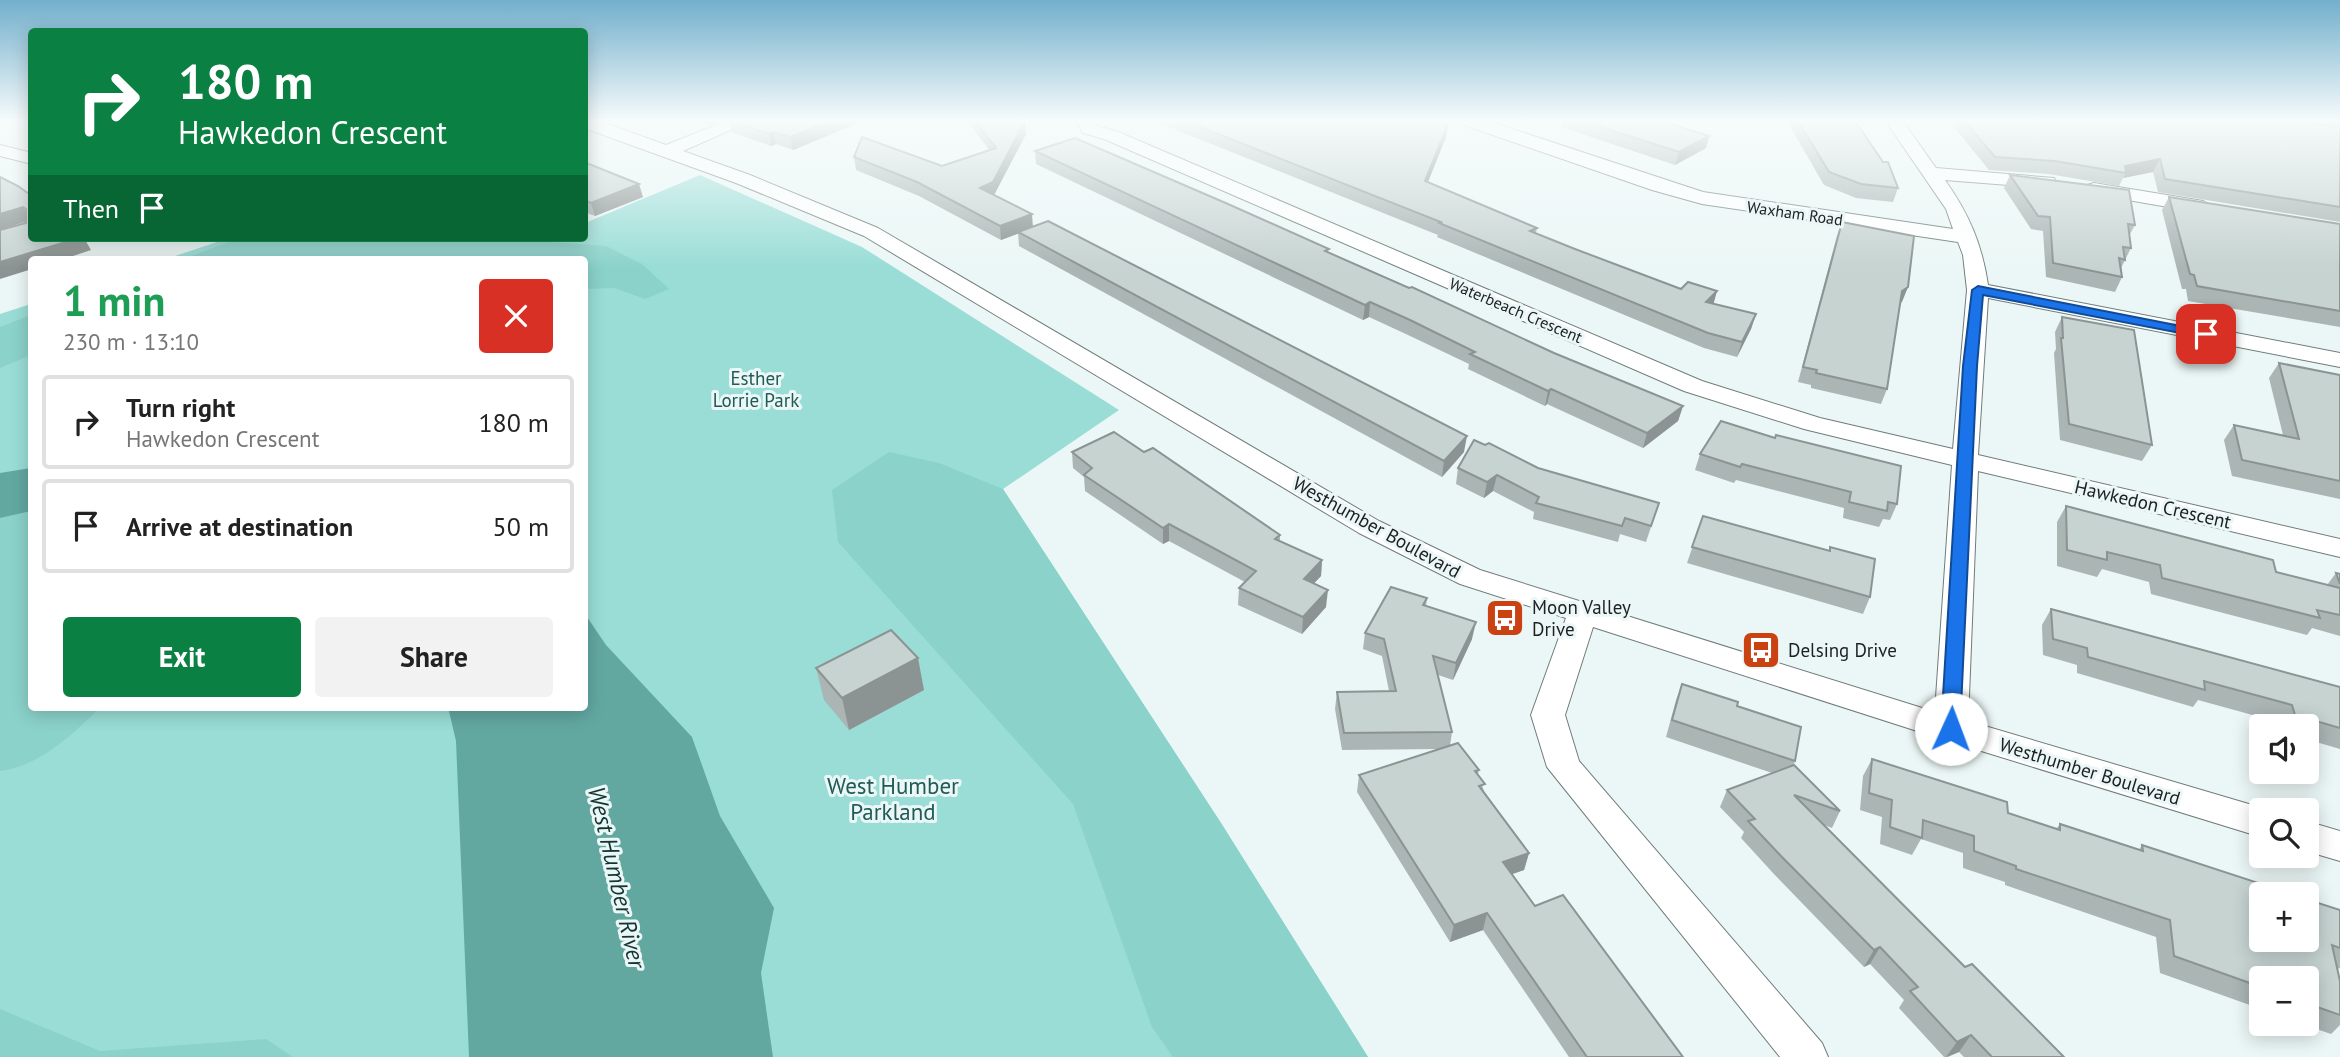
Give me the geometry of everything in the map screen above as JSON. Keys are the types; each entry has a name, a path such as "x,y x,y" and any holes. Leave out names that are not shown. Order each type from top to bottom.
{"street":[{"name":"Westhumber Boulevard","path":"716,169 833,214 871,232 1369,527 1470,578 1951,729 2249,818"},
{"name":"Waterbeach Crescent","path":"1190,169 1693,386 1813,424 1966,460"},
{"name":"Waxham Road","path":"1612,169 1702,198 1968,237"},
{"path":"1929,169 1956,209 1968,237 1978,290 1970,366 1951,729"},
{"path":"1932,173 2075,186 2217,210"},
{"path":"1978,290 2340,360"},
{"name":"Hawkedon Crescent","path":"1966,460 2340,548"},
{"path":"1581,614 1548,715 1564,767 1807,1057"},
{"path":"2319,840 2340,846"}],"green space":[{"name":"West Humber Parkland","path":"700,175 862,247 1119,410 1003,489 1221,823 1368,1057 0,1057 0,314 28,305 28,711 588,711 588,256 175,256 217,242 588,242 588,222"}],"shaded area":[{"path":"229,242 550,242 606,246 642,264 669,289 645,299 614,288 588,289 588,256 191,256"},
{"path":"28,316 28,356 0,368 0,327"},
{"path":"889,452 939,463 1003,489 1221,823 1368,1057 1173,1057 1152,1027 1073,804 838,542 832,490"},
{"path":"28,512 28,711 96,711 54,748 28,763 0,771 0,518"},
{"path":"0,1009 100,1051 266,1039 293,1057 0,1057"}],"water":[{"path":"28,468 28,512 0,518 0,473"},
{"name":"West Humber River","path":"588,618 606,645 692,737 720,816 774,908 761,973 773,1057 469,1057 456,741 449,711 588,711"}],"building":[{"path":"588,169 602,169 639,184 591,203 588,202"},
{"path":"885,169 1000,169 993,182 980,188 1032,214 1000,226 917,182"},
{"path":"1074,169 1148,169 1329,249 1325,251 1412,287 1554,353 1683,406 1647,433 1470,354 1475,352 1410,320 1370,302 1365,305"},
{"path":"1307,169 1430,169 1425,181 1537,228 1530,231 1681,289 1688,282 1717,291 1706,302 1756,314 1742,342 1708,333 1439,223 1441,222"},
{"path":"1827,169 1891,169 1898,188 1861,184"},
{"path":"2104,169 2125,169 2126,173"},
{"path":"2163,169 2340,169 2340,207 2165,179"},
{"path":"2010,175 2129,190 2135,225 2128,224 2131,248 2123,247 2125,260 2119,258 2122,277 2053,263 2050,217 2038,216"},
{"path":"0,177 28,193 28,242 66,242 0,262 0,230 26,223 26,209 23,207 0,214"},
{"path":"2169,197 2340,224 2340,311 2197,286 2194,275 2190,274"},
{"path":"1048,221 1467,436 1444,461 1018,232"},
{"path":"1842,222 1914,236 1908,287 1902,291 1887,389 1816,373 1817,370 1803,367"},
{"path":"2062,317 2134,330 2152,445 2069,424 2061,338"},
{"path":"2279,363 2340,375 2340,481 2242,460 2234,425 2299,439"},
{"path":"1721,421 1775,438 1776,435 1901,466 1897,504 1888,502 1887,511 1849,502 1851,492 1742,464 1740,467 1700,454"},
{"path":"1114,432 1144,452 1153,448 1280,535 1275,539 1322,560 1304,579 1328,590 1303,617 1239,588 1256,571 1169,524 1163,528 1084,475 1092,468 1072,452"},
{"path":"1474,440 1485,445 1489,443 1538,468 1659,503 1651,526 1625,518 1622,526 1536,503 1539,497 1497,475 1487,482 1458,468"},
{"path":"2066,506 2273,560 2276,572 2340,588 2340,615 2317,610 2320,618 2162,578 2160,565 2107,552 2107,560 2067,550"},
{"path":"1703,516 1830,551 1830,547 1875,559 1870,597 1692,547"},
{"path":"1391,587 1427,598 1423,605 1476,622 1456,663 1433,656 1452,732 1344,733 1337,692 1396,691 1384,639 1365,633"},
{"path":"2051,609 2340,687 2340,728 2319,722 2319,714 2295,714 2292,705 2204,681 2205,690 2088,657 2087,648 2053,639"},
{"path":"891,630 918,658 842,698 816,668"},
{"path":"1682,684 1738,702 1737,706 1801,727 1795,761 1672,720"},
{"path":"1458,743 1479,770 1475,771 1485,784 1479,786 1529,853 1503,862 1535,906 1563,895 1683,1057 1587,1057 1487,913 1454,925 1359,775"},
{"path":"1872,759 2007,802 2008,813 2060,830 2060,824 2143,851 2142,845 2255,882 2249,882 2249,952 2319,952 2319,903 2340,910 2340,948 2332,945 2340,981 2340,1015 2319,1008 2319,966 2249,966 2249,983 2174,956 2170,920 2016,869 2016,866 1974,851 1974,836 1923,820 1922,838 1890,827 1892,800 1869,793"},
{"path":"1794,765 1840,811 1794,795 1965,967 1972,964 2064,1057 1992,1057 1971,1035 1957,1042 1910,991 1918,987 1880,947 1874,950 1748,821 1755,819 1727,790"}],"place":[{"name":"Moon Valley Drive","path":"1505,618"},
{"name":"Delsing Drive","path":"1761,650"}],"route":[{"path":"1951,729 1970,366 1978,290 2206,334"}],"park label":[{"name":"Esther Lorrie Park","path":"756,389"}]}
